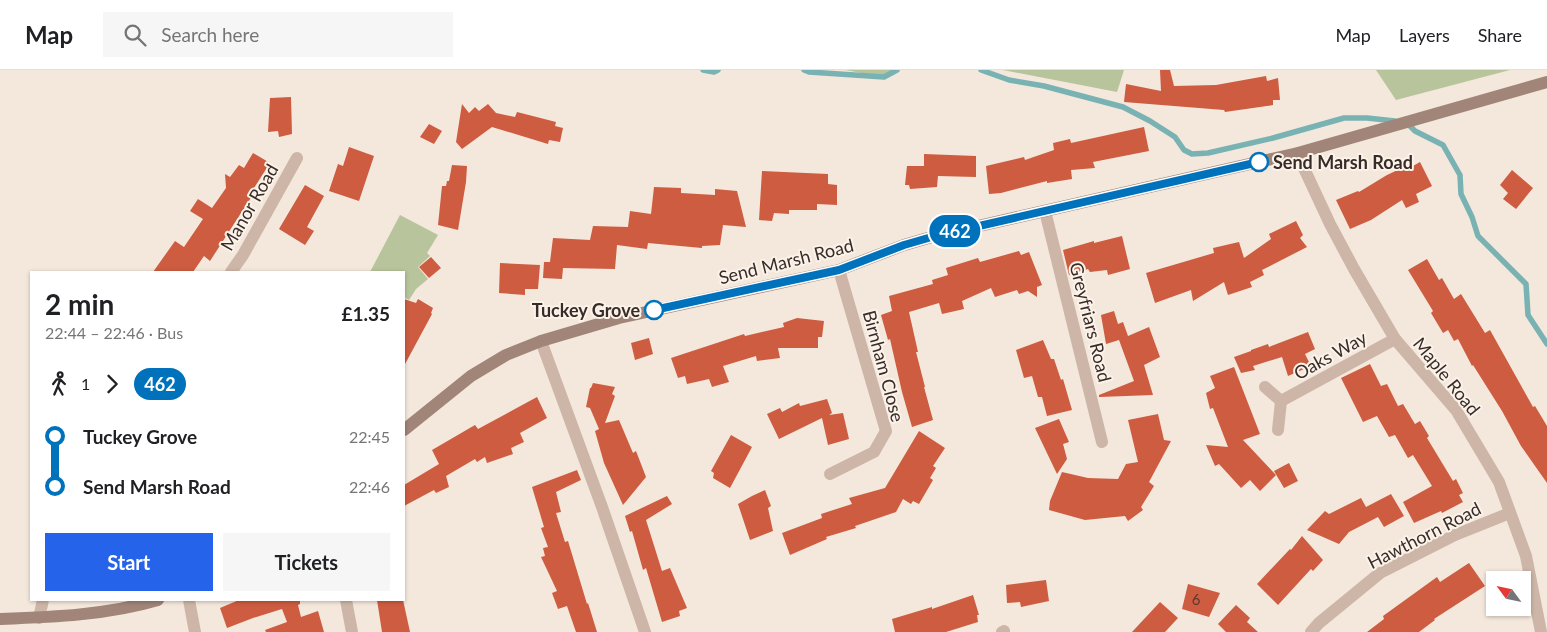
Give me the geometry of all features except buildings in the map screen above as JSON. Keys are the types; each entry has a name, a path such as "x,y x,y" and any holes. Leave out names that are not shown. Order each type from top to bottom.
{"main road":[{"name":"Send Marsh Road","path":"405,429 471,376 506,355 541,341 619,318 839,270 904,245 1298,153 1547,82"},
{"path":"0,619 73,615 140,605 154,601"}],"street":[{"name":"Maple Road","path":"1298,153 1330,224 1395,339 1456,410 1498,482 1526,556 1541,632"},
{"name":"Manor Road","path":"231,271 243,254 297,158"},
{"name":"Greyfriars Road","path":"1045,211 1102,442"},
{"name":"Birnham Close","path":"830,474 874,452 886,430 839,270"},
{"name":"Oaks Way","path":"1281,401 1395,339"},
{"path":"541,341 645,632"},
{"name":"Oaks Way","path":"1265,387 1281,401"},
{"name":"Oaks Way","path":"1278,430 1281,401"},
{"name":"Hawthorn Road","path":"1310,632 1380,573 1454,535 1510,512"},
{"path":"39,618 43,601"},
{"path":"189,601 195,632"},
{"path":"346,601 352,632"}],"green space":[{"path":"845,70 896,70 883,77"},
{"path":"1003,70 1124,70 1117,92"},
{"path":"1376,70 1510,70 1396,100"},
{"path":"400,215 438,235 427,253 430,256 418,267 428,279 416,289 409,300 405,298 405,271 371,271"}],"waterway":[{"path":"703,70 714,72 718,70"},
{"path":"804,70 809,72 884,77 897,70"},
{"path":"981,70 1009,80 1044,86 1123,107 1175,137 1184,150 1192,154 1208,153 1273,138 1344,118 1395,121"},
{"path":"1407,123 1415,131 1443,145 1460,175 1461,194 1472,217 1478,236 1526,284 1528,315 1547,344"}],"bus line":[{"name":"462","path":"654,310 839,270 904,245 935,236 1259,162"}],"place":[{"name":"Send Marsh Road","path":"1259,162"},
{"name":"Tuckey Grove","path":"654,310"}]}
